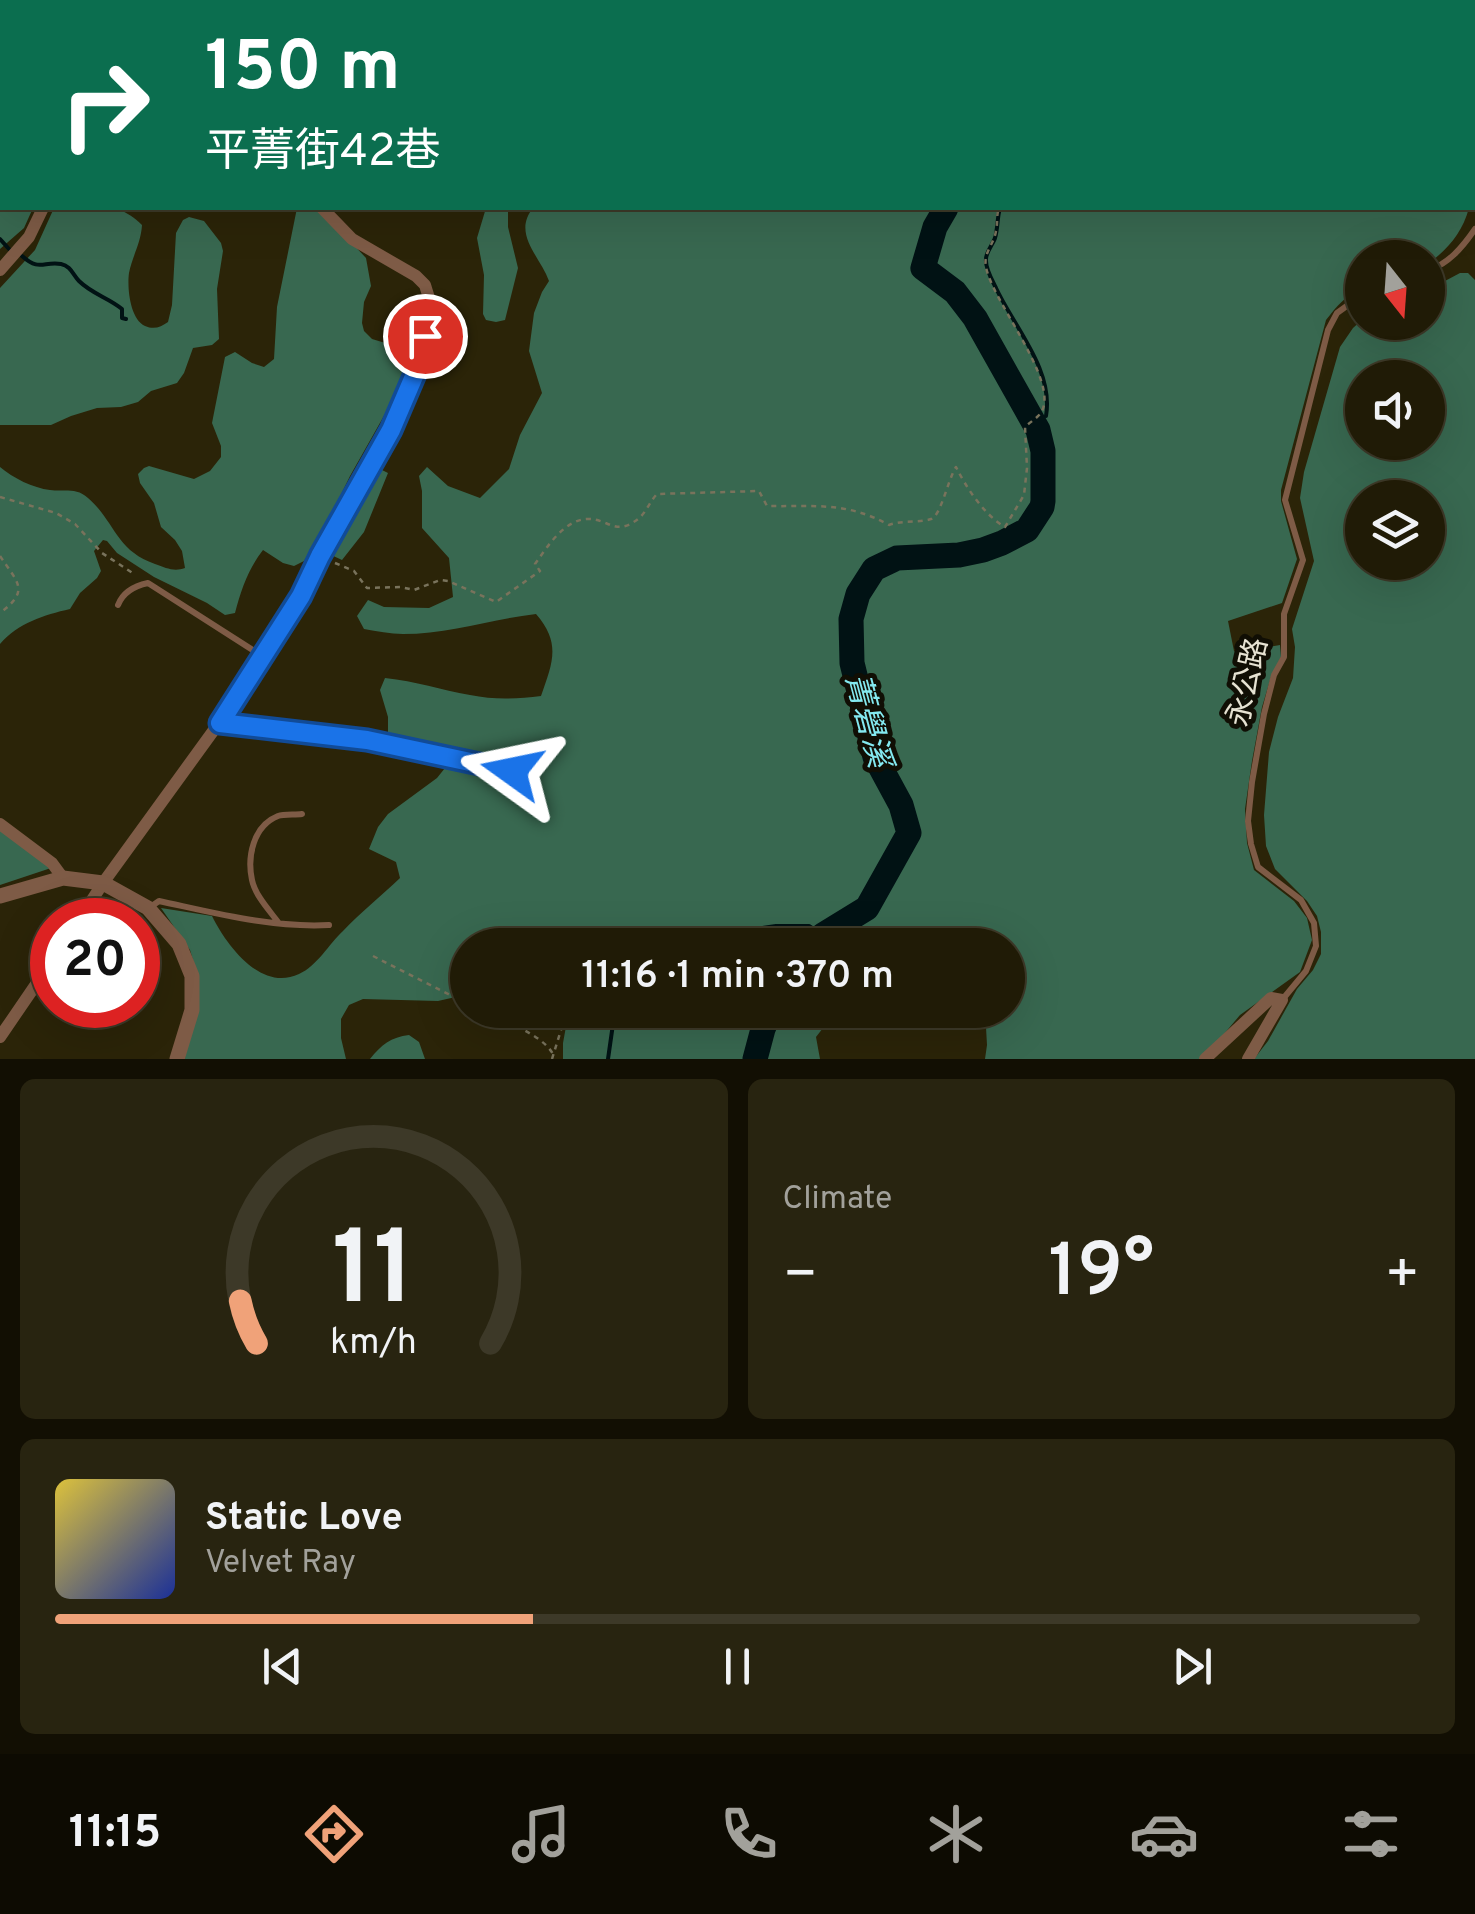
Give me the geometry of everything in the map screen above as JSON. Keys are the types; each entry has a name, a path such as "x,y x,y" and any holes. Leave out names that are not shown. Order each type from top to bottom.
{"street":[{"path":"0,270 29,237 43,210"},
{"path":"93,898 220,723 301,596 391,430 418,367 425,336 425,285 352,239 324,210"},
{"path":"0,824 52,863 63,878"},
{"path":"0,896 63,878 103,882 131,898"},
{"path":"160,922 179,944 192,976 192,1010 177,1059"},
{"path":"0,1036 30,993"},
{"path":"1205,1059 1271,998 1282,1000"},
{"name":"永公路","path":"1248,1059 1282,1000"}],"lane":[{"path":"1445,263 1475,229"},
{"name":"永公路","path":"1282,1000 1306,971 1316,946 1314,923 1301,900 1258,867 1248,820 1264,714 1274,675 1284,657 1284,614 1303,560 1285,500 1328,330 1337,313 1345,308"},
{"path":"118,605 136,586 148,583 263,656"},
{"path":"220,723 367,740 512,771"},
{"path":"279,923 252,880 251,846 264,827 279,816 302,814"},
{"path":"160,901 297,927 328,925"}],"path":[{"path":"320,556 354,572 367,588 414,590 448,580 496,602 540,571 536,564 550,542 570,525 591,518 615,528 628,524 641,517 657,494 758,491 767,506 827,505 874,516 889,525 931,519 938,514 948,478 956,467 996,522 1005,526 1024,495 1025,427 1042,413 1044,405 1041,380 1022,336 986,272 984,258 996,234 998,210"},
{"path":"0,497 56,513 75,524 102,553 148,583"},
{"path":"0,556 19,588 16,599 0,614"},
{"path":"373,956 450,995"},
{"path":"517,1028 549,1046 552,1057"},
{"path":"552,1057 559,1028"}],"green space":[{"path":"0,210 32,210 24,228 0,249"},
{"path":"53,210 119,210 132,217 142,225 129,273 129,295 140,322 151,328 160,327 168,322 172,305 176,233 189,217 204,221 223,251 217,289 219,339 212,345 193,348 177,383 151,391 138,402 97,408 51,425 0,425 0,288 35,250"},
{"path":"297,210 321,210 366,258 371,286 364,302 364,331 372,339 412,351 398,391 304,561 294,566 263,550 246,580 235,613 225,615 154,577 103,540 94,551 101,571 70,609 32,621 0,644 0,467 37,487 83,495 131,551 166,568 185,568 182,551 161,527 154,503 138,474 149,466 194,479 210,471 221,457 212,423 225,357 235,352 264,367 274,359 277,307"},
{"path":"485,210 508,210 518,268 505,320 486,320 483,314 484,275 477,238"},
{"path":"532,210 1468,210 1463,225 1445,249 1445,240 1345,240 1345,299 1326,320 1281,490 1297,559 1282,603 1228,621 1237,653 1280,645 1281,657 1262,707 1252,761 1245,809 1247,843 1254,870 1294,901 1307,918 1312,940 1300,972 1240,1015 1203,1059 985,1059 986,1028 1025,1028 1025,928 450,928 450,998 363,999 349,1005 341,1019 346,1059 184,1059 198,977 190,950 161,908 212,916 247,963 271,977 285,978 311,966 400,878 396,862 369,849 388,814 437,778 449,763 449,749 388,733 380,690 385,678 488,698 541,696 549,673 552,644 536,614 437,632 403,634 364,629 357,616 368,600 384,607 429,608 453,597 449,558 422,528 419,476 427,467 448,486 480,498 509,469 520,435 542,393 529,351 534,313 549,281 525,227"},
{"path":"1460,273 1468,273 1475,280 1475,1059 1254,1059 1321,954 1317,916 1275,869 1266,846 1264,815 1269,752 1293,678 1292,629 1314,561 1300,498 1304,472 1345,340 1445,340 1445,281"},
{"path":"376,467 388,473 364,532 342,560 329,554"},
{"path":"0,829 51,868 0,885"},
{"path":"566,1028 823,1028 816,1037 820,1059 563,1059"},
{"path":"409,1035 419,1042 425,1059 370,1059 387,1042"}],"waterway":[{"name":"菁礐溪","path":"834,928 867,908 909,833 901,805 875,757 852,663 851,619 858,594 874,569 897,558 959,555 1002,543 1027,530 1043,501 1043,451 1038,430 975,318 955,292 923,268 935,227 945,210"},
{"path":"1000,210 995,238 986,256 987,266 1038,366 1047,399 1046,416"},
{"path":"0,239 9,249"},
{"path":"22,256 38,265 55,263 67,267 84,285 122,309 122,318 126,319"},
{"name":"菁礐溪","path":"1043,451 1045,426"},
{"path":"762,928 812,928"},
{"path":"608,1059 612,1028"},
{"name":"菁礐溪","path":"755,1059 763,1028"}],"route":[{"path":"425,336 418,367 391,430 301,596 220,723 367,740 512,771"}]}
